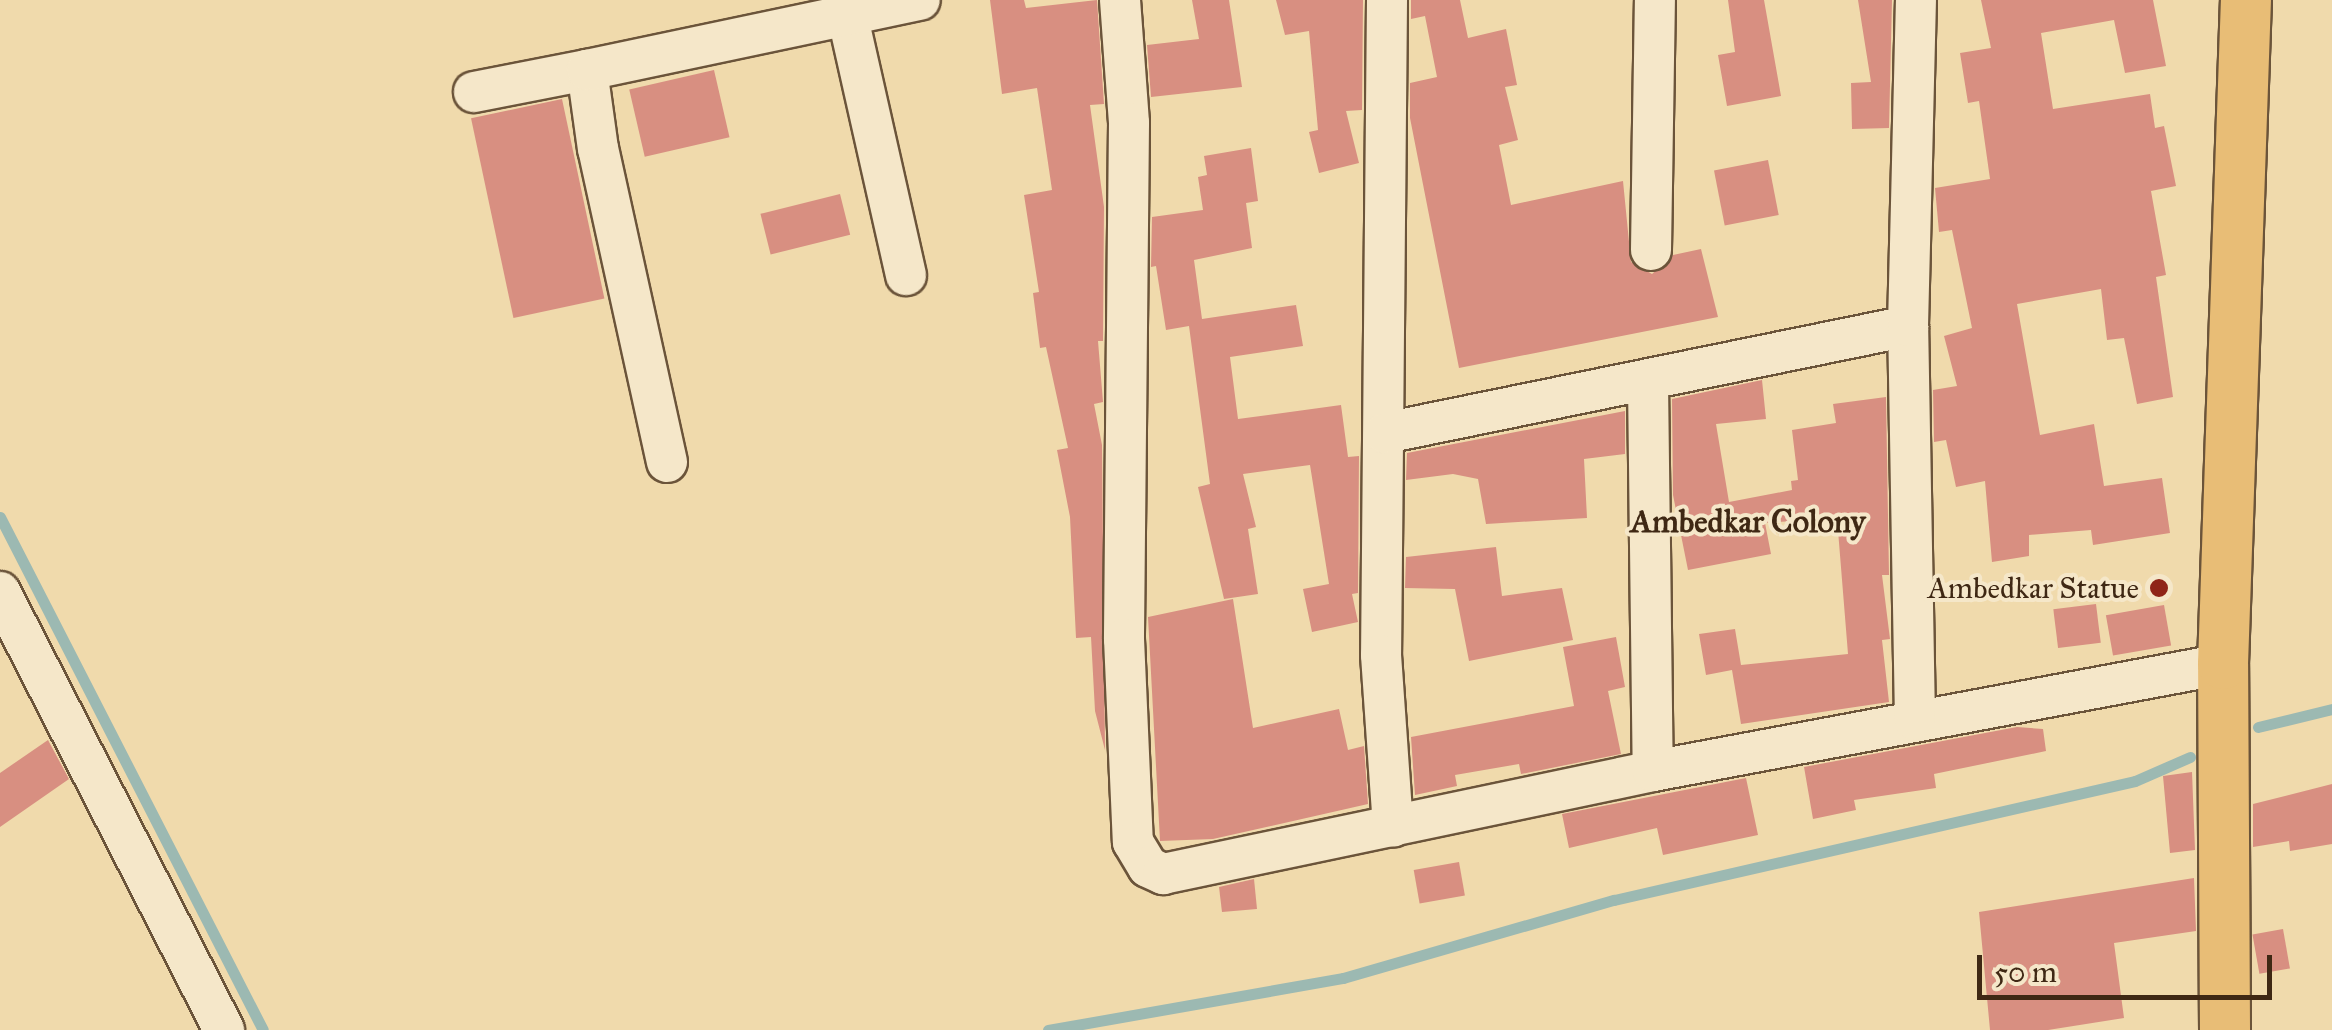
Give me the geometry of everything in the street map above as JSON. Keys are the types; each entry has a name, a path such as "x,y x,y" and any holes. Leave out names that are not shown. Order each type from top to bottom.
{"main road":[{"path":"2226,1030 2223,664 2246,0"}],"street":[{"path":"474,92 587,70 846,7 920,0"},
{"path":"1120,0 1130,123 1124,639 1133,842 1148,867 1163,874 1915,720 2223,664"},
{"path":"1388,0 1381,655 1393,826"},
{"path":"1651,250 1655,0"},
{"path":"1915,720 1908,326 1916,0"},
{"path":"846,7 906,275"},
{"path":"587,70 598,149 667,462"},
{"path":"1385,433 1908,326"},
{"path":"1648,382 1653,772"},
{"path":"0,592 224,1030"}],"building":[{"path":"990,0 1024,0 1026,8 1097,0 1104,104 1090,105 1104,207 1103,341 1098,341 1103,402 1094,404 1102,445 1105,750 1095,711 1091,637 1076,638 1070,517 1057,450 1068,448 1046,347 1040,348 1033,293 1039,292 1024,195 1052,190 1037,88 1002,94"},
{"path":"1192,0 1229,0 1242,87 1151,97 1147,45 1199,39"},
{"path":"1276,0 1363,0 1362,110 1346,111 1359,163 1319,173 1309,132 1318,130 1309,31 1285,35"},
{"path":"1411,0 1460,0 1468,38 1506,29 1517,85 1505,87 1518,140 1499,145 1511,205 1623,181 1631,262 1652,274 1673,255 1701,249 1718,317 1459,368 1410,118 1410,83 1437,77 1425,16 1411,19"},
{"path":"1728,0 1764,0 1781,96 1727,106 1718,55 1735,52"},
{"path":"1858,0 1892,0 1889,128 1852,129 1851,83 1871,82"},
{"path":"1981,0 2153,0 2166,66 2125,73 2114,20 2041,33 2053,109 2150,94 2155,128 2164,126 2176,186 2151,191 2166,275 2156,277 2173,397 2137,404 2124,338 2107,340 2101,289 2017,304 2040,435 2094,424 2104,486 2162,478 2170,533 2093,545 2091,530 2029,535 2029,556 1992,562 1985,481 1956,487 1946,440 1934,442 1933,390 1957,386 1944,336 1972,328 1952,230 1939,232 1935,188 1990,179 1979,101 1968,103 1960,53 1991,48"},
{"path":"714,70 730,137 645,157 629,90"},
{"path":"562,99 604,299 513,318 471,118"},
{"path":"1251,148 1258,201 1246,203 1252,248 1194,260 1202,319 1296,305 1303,346 1230,357 1238,419 1341,405 1348,457 1359,456 1358,593 1352,594 1358,622 1312,632 1303,589 1329,584 1310,465 1243,474 1256,527 1248,529 1258,594 1224,599 1198,487 1210,484 1189,326 1166,330 1156,266 1151,267 1152,217 1203,210 1198,177 1207,175 1204,156"},
{"path":"1768,160 1779,215 1725,225 1714,170"},
{"path":"840,194 850,235 771,255 760,214"},
{"path":"1762,380 1766,419 1716,424 1729,502 1792,490 1791,481 1798,480 1792,430 1836,423 1833,404 1886,397 1889,575 1882,575 1890,639 1882,640 1889,702 1741,724 1732,670 1706,675 1699,634 1735,629 1741,665 1848,654 1837,518 1765,523 1771,554 1688,570 1673,495 1672,399"},
{"path":"1625,411 1625,454 1584,459 1587,518 1486,524 1478,479 1453,474 1406,480 1407,453"},
{"path":"1496,547 1502,596 1562,588 1573,640 1469,661 1455,589 1405,588 1406,557"},
{"path":"1233,599 1253,728 1339,709 1348,750 1364,746 1368,804 1213,839 1160,841 1148,617"},
{"path":"2096,604 2101,643 2058,648 2053,609"},
{"path":"2164,605 2171,645 2113,656 2106,615"},
{"path":"1616,637 1625,687 1608,691 1621,754 1521,774 1519,764 1455,775 1457,786 1415,795 1411,737 1574,706 1563,647"},
{"path":"2017,727 2043,729 2046,751 1934,774 1936,788 1854,800 1856,810 1813,819 1804,767"},
{"path":"48,740 69,779 0,827 0,773"},
{"path":"2192,772 2195,850 2170,853 2163,776"},
{"path":"1746,778 1758,835 1663,855 1657,828 1569,848 1562,814"},
{"path":"2332,784 2332,844 2290,851 2289,841 2253,847 2253,804"},
{"path":"1459,862 1465,895 1420,903 1414,870"},
{"path":"2194,878 2196,931 2114,943 2124,1018 2048,1030 1990,1030 1979,912"},
{"path":"1254,879 1257,909 1222,912 1219,887"},
{"path":"2283,929 2290,968 2259,974 2252,934"}],"waterway":[{"path":"0,517 263,1030"},
{"path":"2258,727 2332,709"},
{"path":"1048,1030 1343,978 1614,900 2135,781 2190,757"}],"place":[{"name":"Ambedkar Statue","path":"2159,588"}],"district":[{"name":"Ambedkar Colony","path":"1748,522"}]}
